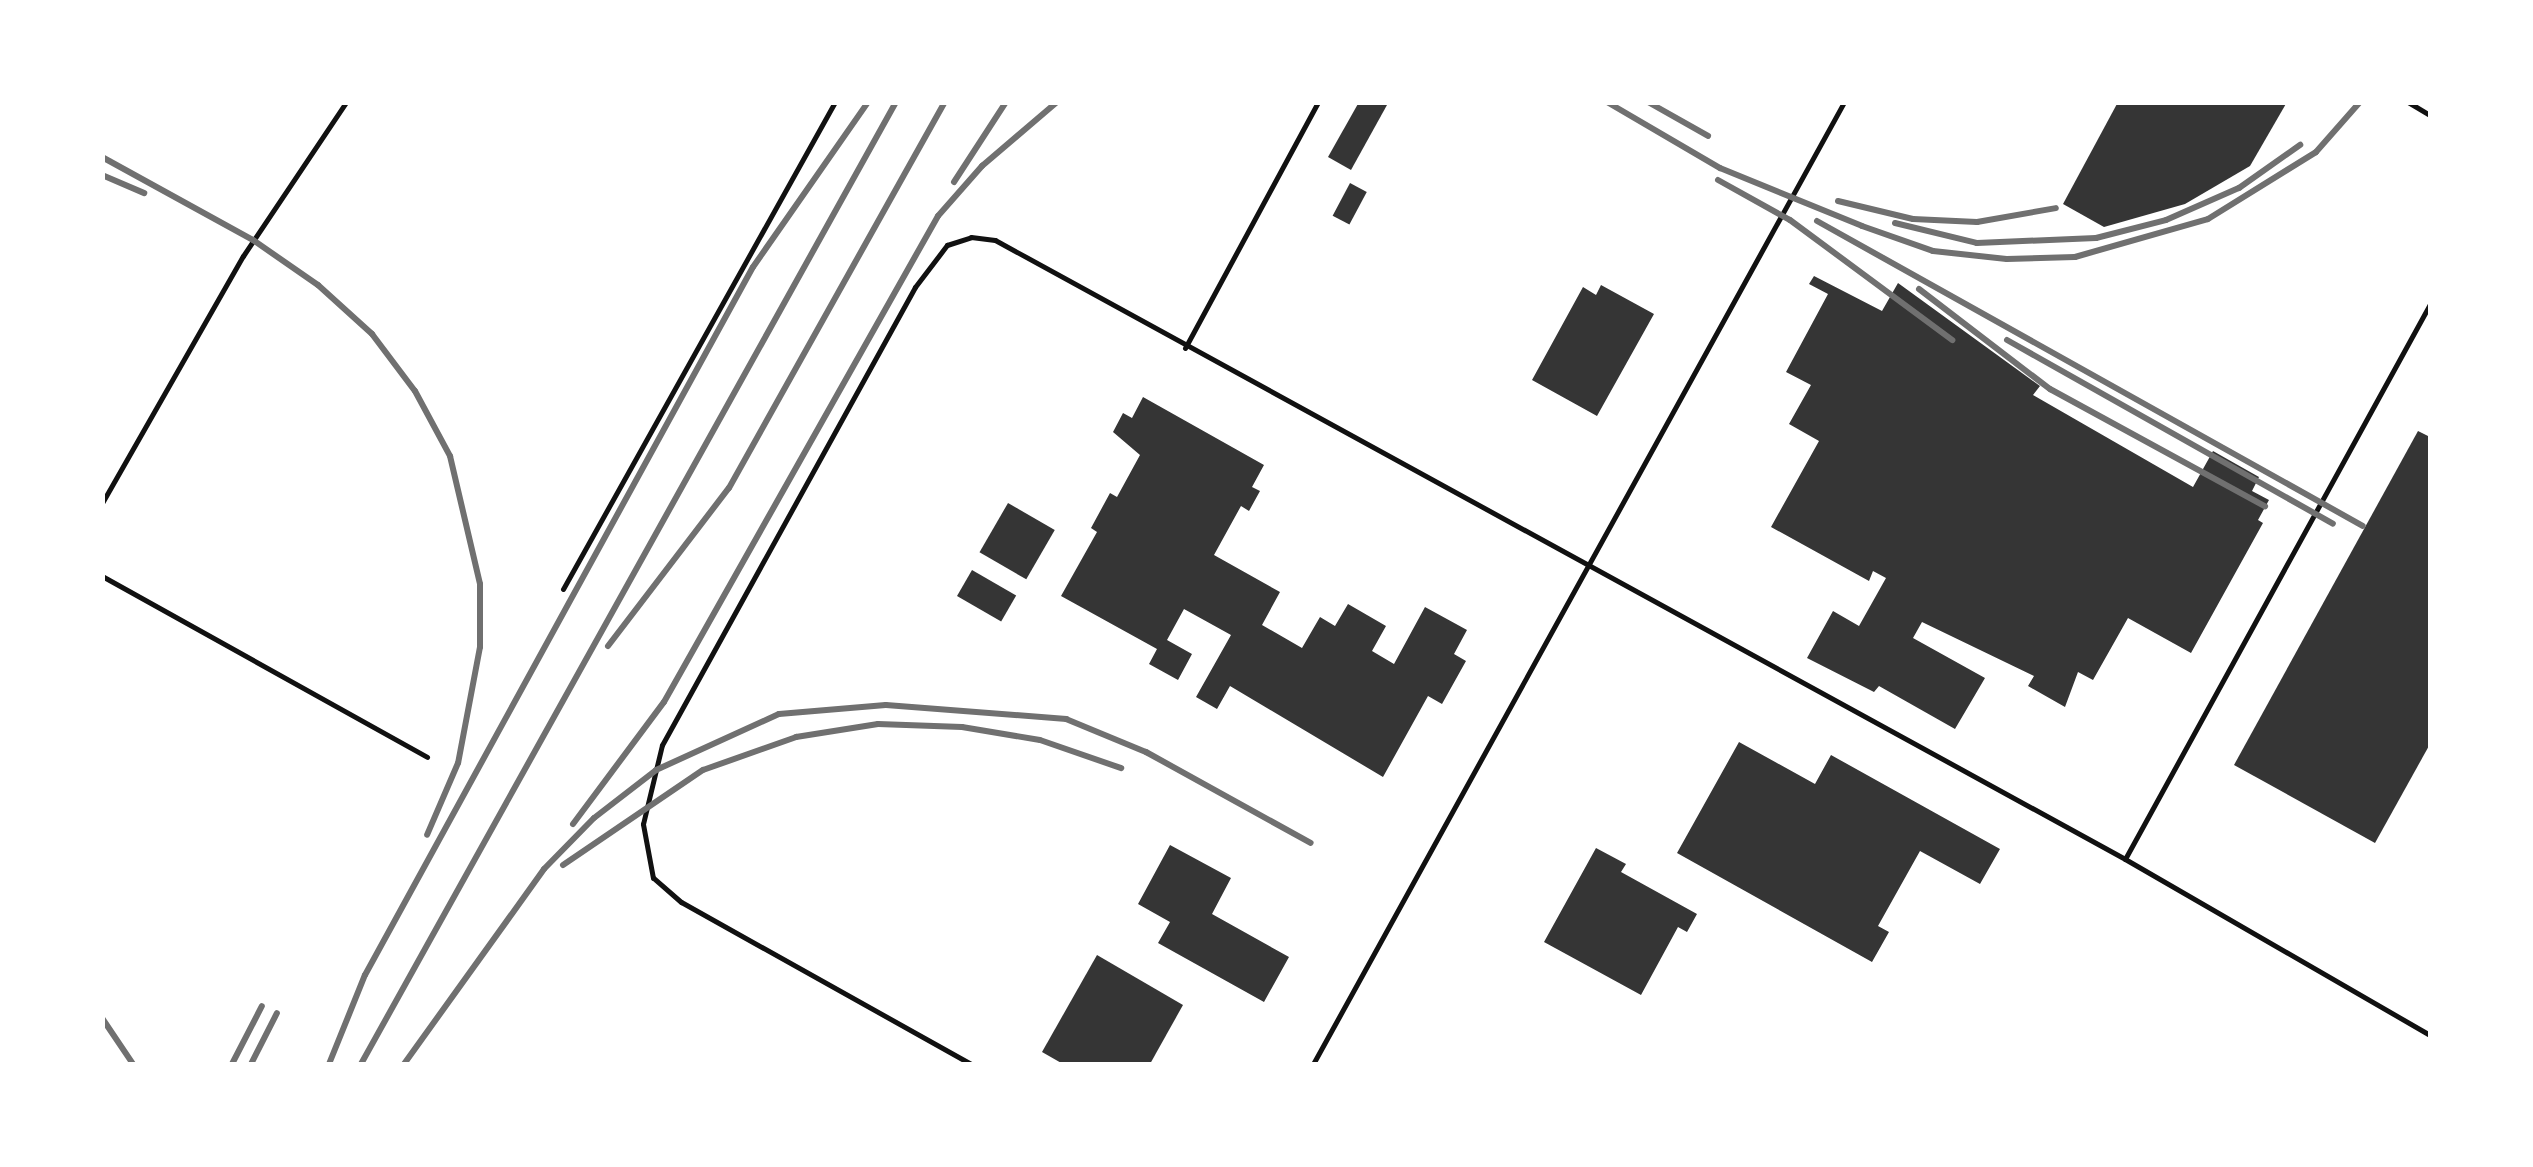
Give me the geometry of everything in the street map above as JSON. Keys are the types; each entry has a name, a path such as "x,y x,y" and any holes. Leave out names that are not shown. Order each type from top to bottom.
{"lane":[{"path":"102,503 243,256 346,102"},
{"path":"563,589 835,102"},
{"path":"1186,348 1318,102"},
{"path":"1312,1064 1844,102"},
{"path":"2408,102 2430,115"},
{"path":"971,1064 681,902 653,878 643,824 662,744 930,262 947,244 971,237 995,240 2125,859 2430,1034"},
{"path":"2125,859 2430,304"},
{"path":"102,576 427,757"}],"building":[{"path":"1359,102 1387,105 1351,170 1328,157"},
{"path":"2118,102 2287,102 2250,166 2185,204 2104,227 2063,204"},
{"path":"1350,183 1367,192 1349,225 1333,216"},
{"path":"1814,276 1882,311 1898,283 2040,386 2033,395 2193,487 2213,451 2259,477 2252,491 2269,500 2258,520 2263,523 2191,653 2128,618 2093,680 2078,672 2065,707 2028,686 2034,676 1922,622 1913,638 1985,678 1955,729 1879,686 1874,692 1807,658 1833,611 1859,626 1886,578 1873,571 1869,581 1771,527 1819,441 1789,424 1811,385 1786,372 1828,294 1809,284"},
{"path":"1601,285 1654,314 1597,416 1532,380 1583,287 1596,295"},
{"path":"1143,397 1264,465 1252,487 1260,491 1249,511 1241,506 1214,555 1280,592 1262,625 1302,648 1320,617 1335,626 1348,604 1386,626 1372,651 1394,664 1425,607 1467,630 1454,654 1466,661 1442,704 1428,696 1383,777 1230,686 1217,709 1196,697 1231,635 1184,609 1167,640 1192,654 1178,680 1149,664 1157,649 1061,596 1097,532 1091,528 1110,493 1117,497 1140,455 1113,432 1123,413 1132,418"},
{"path":"2418,431 2430,437 2430,744 2375,843 2234,765"},
{"path":"1008,503 1055,530 1026,579 980,552"},
{"path":"972,570 1016,596 1001,621 957,596"},
{"path":"1739,742 1815,784 1831,755 2000,849 1980,884 1920,851 1878,926 1889,932 1872,962 1677,853"},
{"path":"1170,845 1231,878 1212,914 1289,957 1264,1002 1158,943 1170,922 1138,904"},
{"path":"1596,848 1626,864 1621,872 1697,914 1687,932 1678,927 1641,995 1544,942"},
{"path":"1097,955 1183,1005 1150,1064 1063,1064 1042,1052"}],"railway":[{"path":"329,1064 365,975 753,267 868,102"},
{"path":"361,1064 896,102"},
{"path":"608,646 729,488 945,102"},
{"path":"954,182 1006,102"},
{"path":"573,824 664,702 938,216 982,166 1057,102"},
{"path":"1607,102 1720,168 1862,226 1933,251 2007,259 2075,257 2208,219 2316,152 2360,102"},
{"path":"1648,102 1708,136"},
{"path":"1895,223 1977,243 2096,238 2166,220 2239,188 2300,145"},
{"path":"102,157 253,240 318,285 372,334 415,391 450,456 480,584 480,647 458,763 427,835"},
{"path":"102,175 144,193"},
{"path":"1718,180 1790,220 1952,340"},
{"path":"1838,201 1913,219 1977,222 2056,208"},
{"path":"1817,221 2363,526"},
{"path":"1919,289 2050,389 2265,506"},
{"path":"2007,340 2333,524"},
{"path":"404,1064 544,869 594,818 656,770 779,714 886,705 1066,719 1146,752 1311,843"},
{"path":"563,865 703,770 796,737 878,724 962,727 1040,740 1121,768"},
{"path":"232,1064 262,1006"},
{"path":"251,1064 277,1013"},
{"path":"102,1018 133,1064"}]}
